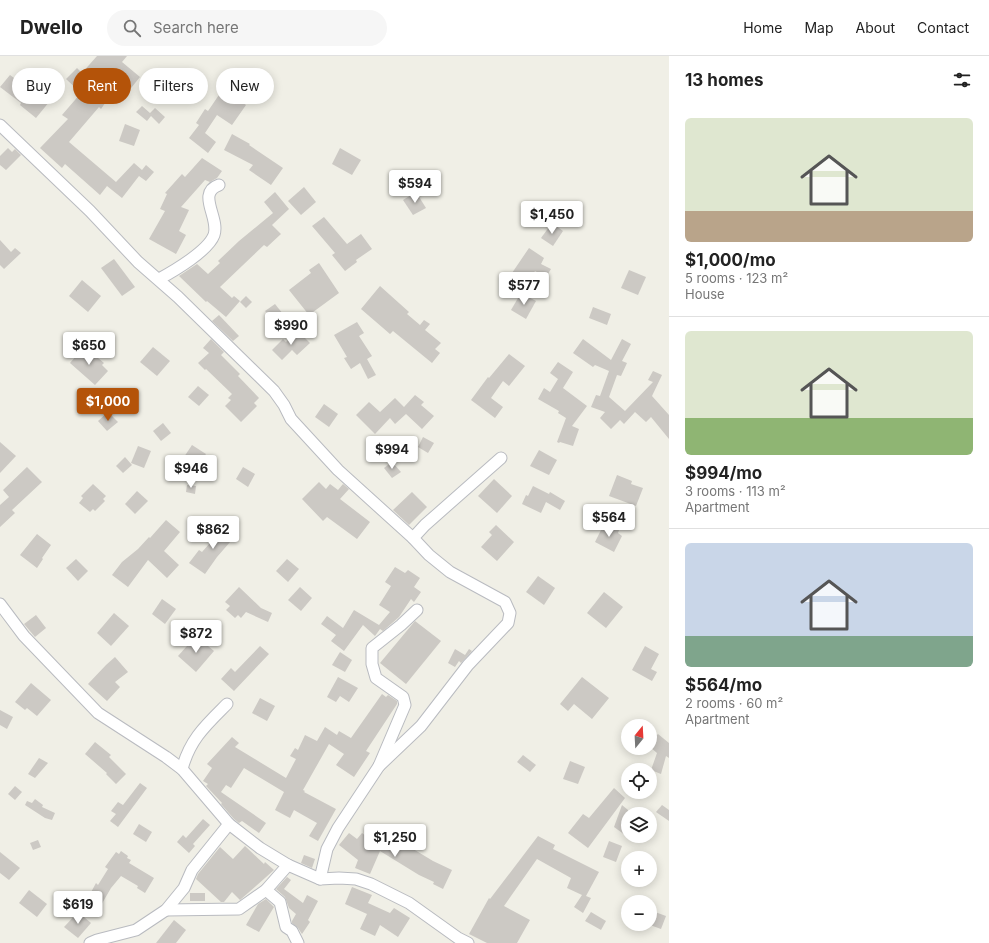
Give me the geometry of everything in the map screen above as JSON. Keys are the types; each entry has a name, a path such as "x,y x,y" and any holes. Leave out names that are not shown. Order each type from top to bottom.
{"street":[{"path":"0,125 90,211 138,262 159,280 274,391 284,405 291,419 338,470 413,538 429,555 450,572 505,602 510,613 508,623 468,664 421,726 379,766"},
{"path":"159,280 203,249 212,240 215,233 209,196 213,187 219,185"},
{"path":"413,538 425,525 501,458"},
{"path":"0,604 24,636 98,713 182,769 229,824 260,848 288,865 320,879 356,879 370,884 409,903 460,941"},
{"path":"320,879 327,849 338,828 379,766 405,705 403,697 376,678 372,664 372,648 417,610"},
{"path":"182,769 192,744 201,730 227,704"},
{"path":"90,943 136,930 166,910 184,888 192,870 229,824"},
{"path":"166,910 239,909 266,890 288,865"},
{"path":"266,890 280,902 286,927 292,931 298,943"}],"building":[{"path":"97,56 127,56 122,62 129,68 86,68"},
{"path":"131,70 139,76 131,88"},
{"path":"73,72 73,86 66,79"},
{"path":"10,75 12,77 12,96 0,87"},
{"path":"216,99 216,104 246,105 232,125 217,115 205,133 216,142 208,153 189,138 199,125 196,123 205,109 208,111"},
{"path":"73,102 73,104 104,104 101,109 99,107 69,142 116,182 134,163 142,170 146,165 154,172 146,181 139,176 122,198 107,186 100,195 65,164 62,168 40,148 68,119 62,115"},
{"path":"20,104 47,104 36,118"},
{"path":"142,106 150,113 155,108 165,117 159,124 151,116 147,121 136,112"},
{"path":"125,124 140,130 134,146 119,141"},
{"path":"232,134 250,144 249,145 283,168 271,185 249,170 253,165 224,150"},
{"path":"8,148 12,152 15,149 21,155 6,170 0,165 0,156"},
{"path":"340,148 361,160 352,175 332,164"},
{"path":"202,158 222,171 217,178 210,182 205,180 181,207 189,210 179,231 186,235 176,254 149,239 165,211 160,209 167,194 165,193 182,174 185,177"},
{"path":"304,187 316,202 301,215 288,201"},
{"path":"275,192 289,209 272,225 281,234 267,247 264,245 220,287 232,298 234,296 240,301 226,317 207,301 206,302 179,276 197,264 208,274 220,263 218,261 239,241 273,213 264,202"},
{"path":"416,192 426,208 413,215 403,200"},
{"path":"324,217 347,244 361,234 372,249 356,260 357,262 345,271 332,255 335,253 312,226"},
{"path":"552,223 563,231 553,246 541,238"},
{"path":"0,240 11,252 15,248 21,253 4,269 0,265"},
{"path":"529,248 544,258 541,264 551,269 546,277 535,271 527,284 512,273"},
{"path":"114,259 135,287 122,296 101,268"},
{"path":"319,263 339,293 309,315 289,290 311,273 309,270"},
{"path":"629,270 646,277 638,295 621,288"},
{"path":"82,280 101,296 88,312 69,296"},
{"path":"380,286 409,312 407,314 420,325 424,320 430,324 425,330 441,343 435,349 440,353 432,363 393,331 390,334 361,309"},
{"path":"521,293 536,301 526,319 511,310"},
{"path":"246,296 252,302 246,308 240,302"},
{"path":"275,304 283,314 274,321 265,311"},
{"path":"593,307 611,314 607,325 589,318"},
{"path":"219,315 239,336 233,341 212,321"},
{"path":"357,322 364,333 359,336 372,356 367,359 376,375 368,379 360,363 351,369 344,358 347,357 334,335"},
{"path":"298,331 310,343 297,355 292,350 282,360 272,350 283,339 286,342"},
{"path":"211,339 224,352 221,355 240,374 238,376 259,398 254,403 257,406 241,422 225,406 231,400 228,398 232,394 198,363 209,353 203,348"},
{"path":"583,339 611,360 622,339 631,344 622,361 627,363 621,376 617,375 609,397 625,411 653,382 648,380 653,371 662,375 652,396 669,415 669,439 651,417 646,422 635,412 624,424 620,420 611,429 600,418 605,412 591,407 596,395 600,396 609,371 595,365 593,367 573,353"},
{"path":"153,347 170,361 157,376 140,362"},
{"path":"83,348 104,363 102,365 108,371 95,385 70,363"},
{"path":"509,354 525,366 509,386 503,381 491,398 503,407 495,418 471,400 488,377 489,378"},
{"path":"558,362 573,372 563,388 587,406 572,426 579,429 573,446 557,442 566,418 558,413 559,411 538,399 544,388 550,392 558,379 550,373"},
{"path":"198,386 209,395 199,406 188,397"},
{"path":"415,395 424,402 421,405 434,416 422,429 406,414 395,424 390,418 375,434 356,415 369,402 380,412 395,398 404,407"},
{"path":"324,404 338,414 329,427 315,417"},
{"path":"108,412 118,422 107,431 98,421"},
{"path":"163,423 171,433 161,441 153,431"},
{"path":"423,437 434,443 428,453 418,447"},
{"path":"0,442 16,456 0,473"},
{"path":"192,445 206,454 198,466 184,457"},
{"path":"138,446 151,451 144,468 131,463"},
{"path":"539,450 557,460 549,475 530,466"},
{"path":"125,457 132,465 123,473 116,466"},
{"path":"392,462 401,472 392,478 384,468"},
{"path":"27,467 42,482 12,510 15,513 0,527 0,505 9,497 3,490"},
{"path":"243,467 255,474 248,487 236,479"},
{"path":"617,475 632,481 631,484 643,488 636,506 609,496"},
{"path":"494,479 512,496 497,513 478,496"},
{"path":"319,482 326,489 330,484 338,490 343,484 349,489 340,499 370,522 357,539 327,517 323,521 302,499"},
{"path":"93,484 106,496 103,499 105,501 95,511 93,509 90,512 79,503 83,498 81,496"},
{"path":"187,485 196,486 195,494 186,492"},
{"path":"533,486 549,494 550,492 565,501 560,510 546,502 541,513 522,504 526,495 528,496"},
{"path":"137,491 148,501 135,514 125,504"},
{"path":"412,492 427,507 409,525 393,510"},
{"path":"166,520 180,532 164,551 179,565 167,578 148,560 128,587 112,575 122,562 138,549 149,537 150,538"},
{"path":"226,525 237,534 217,557 205,574 189,563 199,550 202,552"},
{"path":"496,525 514,542 497,561 481,547 492,535 489,532"},
{"path":"603,526 608,529 610,526 619,530 618,533 622,536 614,552 595,542"},
{"path":"37,534 51,545 37,568 20,555"},
{"path":"76,559 88,571 78,581 66,568"},
{"path":"287,559 299,569 288,582 276,571"},
{"path":"395,567 405,573 408,570 420,578 414,587 421,592 414,602 411,599 399,617 383,631 380,629 375,636 363,625 344,651 331,641 336,635 321,624 327,616 343,628 354,610 379,625 390,612 379,605 391,586 385,582"},
{"path":"538,576 555,588 544,605 526,592"},
{"path":"239,587 261,608 272,613 268,622 246,612 241,618 238,615 235,618 226,610 230,606 225,602"},
{"path":"300,587 312,598 301,611 288,600"},
{"path":"604,592 623,607 606,628 587,613"},
{"path":"162,599 176,609 165,624 152,614"},
{"path":"114,613 129,626 111,646 97,633"},
{"path":"36,615 46,628 35,637 24,624"},
{"path":"415,621 441,641 406,684 380,663"},
{"path":"196,636 214,651 196,672 178,656"},
{"path":"260,646 269,654 234,691 221,679 231,668 235,672"},
{"path":"645,646 659,654 651,669 657,672 652,681 632,670"},
{"path":"455,649 465,655 469,649 472,651 461,663 459,661 455,667 448,663"},
{"path":"340,652 352,660 345,672 332,665"},
{"path":"115,657 128,672 115,682 120,687 107,701 88,684"},
{"path":"338,677 358,688 349,702 340,696 336,702 327,697"},
{"path":"582,677 609,698 592,719 574,704 568,711 560,704"},
{"path":"31,683 51,700 37,716 27,708 25,710 15,702"},
{"path":"382,694 386,697 388,695 397,701 397,704 366,751 370,753 354,777 336,765 344,754 329,744 303,790 305,791 304,792 336,809 318,841 309,836 317,823 294,810 290,818 275,810 284,792 244,768 231,788 226,785 221,792 266,823 259,833 242,821 239,823 234,819 221,804 222,803 206,786 208,784 203,781 212,768 207,764 232,737 239,743 235,747 286,778 296,759 290,756 295,748 298,750 305,735 317,741 325,727 337,735 339,731 351,738"},
{"path":"260,698 275,706 267,721 252,713"},
{"path":"0,710 13,717 7,729 0,725"},
{"path":"658,734 669,743 669,758 666,756 661,774 657,772 657,763 653,763 657,755"},
{"path":"95,742 111,755 109,757 126,774 116,784 106,774 107,773 85,754"},
{"path":"523,755 536,765 530,772 517,762"},
{"path":"39,758 48,763 35,778 28,774"},
{"path":"570,761 585,767 578,784 563,779"},
{"path":"140,783 147,788 118,827 110,821 116,814 111,811 118,802 123,805"},
{"path":"15,786 22,792 15,800 8,794"},
{"path":"614,788 621,794 621,799 624,799 588,848 568,833 583,814 589,818"},
{"path":"35,799 43,805 42,807 55,813 52,820 45,818 25,805 27,801 32,803"},
{"path":"662,805 669,810 669,821 657,813"},
{"path":"621,808 621,832 614,827"},
{"path":"203,819 210,825 193,844 195,846 189,853 177,842 183,835 186,838"},
{"path":"139,824 152,832 146,842 133,834"},
{"path":"349,833 357,839 362,833 381,849 390,835 433,861 452,870 443,889 433,884 434,882 419,875 380,851 370,874 355,868 358,860 339,845"},
{"path":"538,836 555,845 553,849 599,872 586,896 591,898 583,913 574,907 582,895 567,888 571,878 537,859 504,906 530,920 517,943 487,943 469,934 489,898 490,899"},
{"path":"38,840 41,847 33,850 30,843"},
{"path":"609,841 622,846 616,862 603,857"},
{"path":"245,846 264,864 265,862 274,870 240,900 232,892 224,902 221,902 196,879 198,874 220,847 233,859"},
{"path":"121,851 131,860 129,863 154,878 145,893 137,888 138,886 121,876 111,888 100,907 92,902 94,900 89,896 96,883 98,885 108,869 105,867 116,852 119,854"},
{"path":"0,852 20,868 9,880 0,873"},
{"path":"304,855 315,859 312,868 301,863"},
{"path":"287,877 291,880 284,889 303,903 307,895 318,901 308,920 310,922 302,934 292,923 296,914 289,908 285,897 276,889"},
{"path":"352,887 372,895 368,903 390,913 394,908 410,918 398,937 380,925 375,936 360,929 367,914 345,904"},
{"path":"29,890 47,904 37,917 19,903"},
{"path":"190,893 205,893 205,901 190,901"},
{"path":"266,899 274,907 259,932 246,925 258,904"},
{"path":"78,912 91,923 78,938 64,927"},
{"path":"591,912 606,921 601,930 585,921"},
{"path":"657,913 666,916 661,929 657,928"},
{"path":"174,920 186,930 176,943 156,943"}]}
